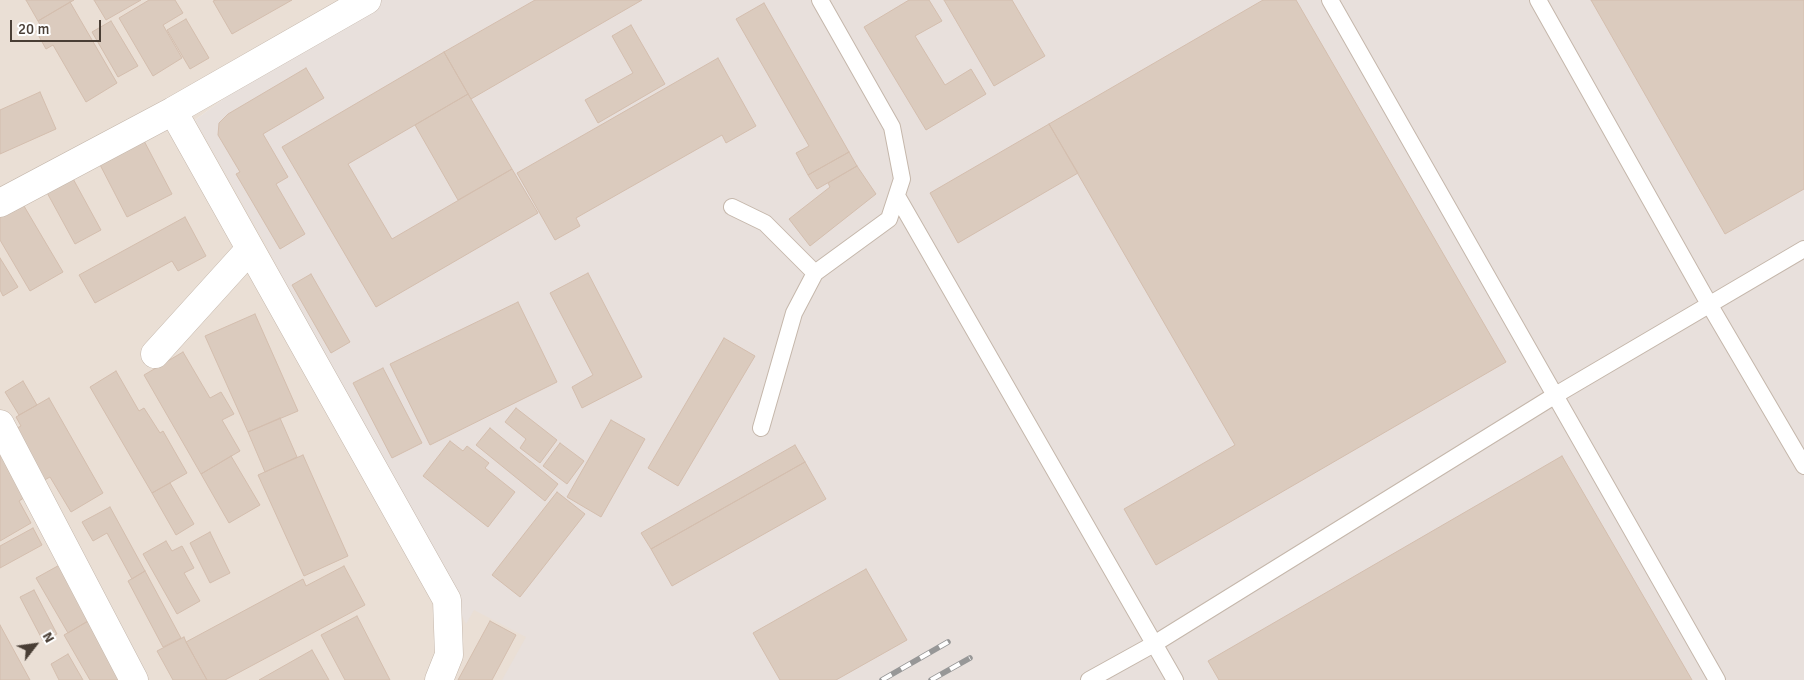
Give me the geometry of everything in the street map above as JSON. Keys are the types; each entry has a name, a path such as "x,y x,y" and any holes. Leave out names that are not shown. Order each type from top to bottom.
{"street":[{"path":"0,203 173,111 367,0"},
{"path":"173,111 447,600 449,655 439,680"},
{"path":"155,354 250,250"},
{"path":"0,424 134,680"}],"lane":[{"path":"761,428 794,313 814,273 890,219 902,178 892,127 820,0"},
{"path":"1330,0 1717,680"},
{"path":"1538,0 1709,304 1804,466"},
{"path":"897,196 1176,680"},
{"path":"732,207 765,224 814,273"},
{"path":"1089,680 1154,644 1554,396 1804,249"}],"shaded area":[{"path":"0,0 357,0 195,120 541,625 511,680 0,680"},
{"path":"357,0 1804,0 1804,680 502,680 526,637 474,610 466,624 264,242 195,120"}],"building":[{"path":"26,0 74,0 38,21"},
{"path":"94,0 141,0 106,20"},
{"path":"149,0 175,0 183,13 163,25 182,58 153,76 119,18"},
{"path":"292,0 232,34 213,1"},
{"path":"535,0 642,0 471,99 444,52"},
{"path":"909,0 929,0 942,21 915,36 945,85 971,69 986,94 926,130 864,27"},
{"path":"944,0 1012,0 1045,56 994,86"},
{"path":"1263,0 1296,0 1506,362 1156,565 1124,509 1235,445 1049,124"},
{"path":"1591,0 1804,0 1804,189 1725,234"},
{"path":"70,2 117,83 86,102 53,45 46,49 36,31 42,28 38,21"},
{"path":"764,3 849,152 808,175 796,153 809,146 736,19"},
{"path":"186,19 209,58 190,69 167,30"},
{"path":"111,21 138,66 118,77 92,32"},
{"path":"631,25 665,84 598,123 585,100 633,73 612,36"},
{"path":"444,52 468,94 348,164 392,239 512,169 538,213 376,307 282,147"},
{"path":"718,58 756,126 726,143 722,135 576,218 580,226 555,240 517,173"},
{"path":"306,68 324,98 263,134 288,177 276,184 305,234 280,249 236,174 240,172 218,135 219,123 228,114"},
{"path":"40,92 56,129 0,154 0,110"},
{"path":"468,94 512,169 458,200 415,125"},
{"path":"1049,124 1078,173 958,243 930,193"},
{"path":"142,137 172,194 127,217 97,159"},
{"path":"849,152 857,166 817,189 808,175"},
{"path":"857,166 876,194 810,246 789,219 830,187 828,183"},
{"path":"71,175 101,230 75,244 45,189"},
{"path":"21,201 63,272 30,291 0,240 0,213"},
{"path":"185,217 206,256 178,271 172,261 95,303 79,275"},
{"path":"0,258 18,287 3,296 0,290"},
{"path":"588,273 642,377 582,408 572,387 593,375 550,293"},
{"path":"311,274 350,342 331,353 292,285"},
{"path":"518,302 557,382 430,445 390,364"},
{"path":"255,314 298,411 248,432 205,336"},
{"path":"724,338 755,356 678,486 648,468"},
{"path":"183,352 210,398 221,392 234,414 222,420 240,451 201,474 144,375"},
{"path":"383,368 422,443 392,458 353,383"},
{"path":"116,371 139,411 144,408 160,433 163,431 187,473 152,493 90,387"},
{"path":"23,381 37,405 19,415 5,392"},
{"path":"49,398 103,493 71,512 50,477 39,483 8,433 21,426 16,417"},
{"path":"516,408 557,440 540,463 520,448 526,439 505,422"},
{"path":"280,418 297,457 265,472 248,432"},
{"path":"611,420 645,439 601,517 567,497"},
{"path":"490,428 558,484 545,501 476,445"},
{"path":"0,440 27,496 19,501 31,523 0,541"},
{"path":"450,441 463,451 467,446 489,463 485,468 515,492 488,527 423,476"},
{"path":"560,443 584,461 567,484 543,466"},
{"path":"795,445 805,462 651,549 641,533"},
{"path":"303,455 348,556 304,576 258,475"},
{"path":"231,456 260,505 229,523 201,474"},
{"path":"1562,456 1692,680 1219,680 1208,661"},
{"path":"805,462 826,499 672,586 651,549"},
{"path":"170,483 194,524 176,535 152,493"},
{"path":"557,492 585,514 520,597 492,575"},
{"path":"110,507 145,571 132,579 107,533 93,541 82,522"},
{"path":"33,528 42,545 0,568 0,546"},
{"path":"210,532 230,573 210,583 190,543"},
{"path":"166,541 172,551 182,546 194,568 184,573 200,601 177,614 143,554"},
{"path":"65,562 96,616 68,633 36,578"},
{"path":"344,566 365,605 225,680 207,680 186,642 303,579 306,586"},
{"path":"866,569 907,640 836,680 780,680 753,633"},
{"path":"145,571 181,638 163,647 128,581"},
{"path":"34,590 57,634 43,641 20,597"},
{"path":"357,616 390,680 345,680 321,635"},
{"path":"92,619 125,680 90,680 64,635"},
{"path":"490,621 516,635 492,680 458,680"},
{"path":"0,625 30,680 0,680"},
{"path":"184,637 207,680 173,680 157,651"},
{"path":"312,650 329,680 259,680"},
{"path":"68,654 83,680 59,680 51,664"}],"railway":[{"path":"882,680 948,642"},
{"path":"931,680 970,658"}]}
